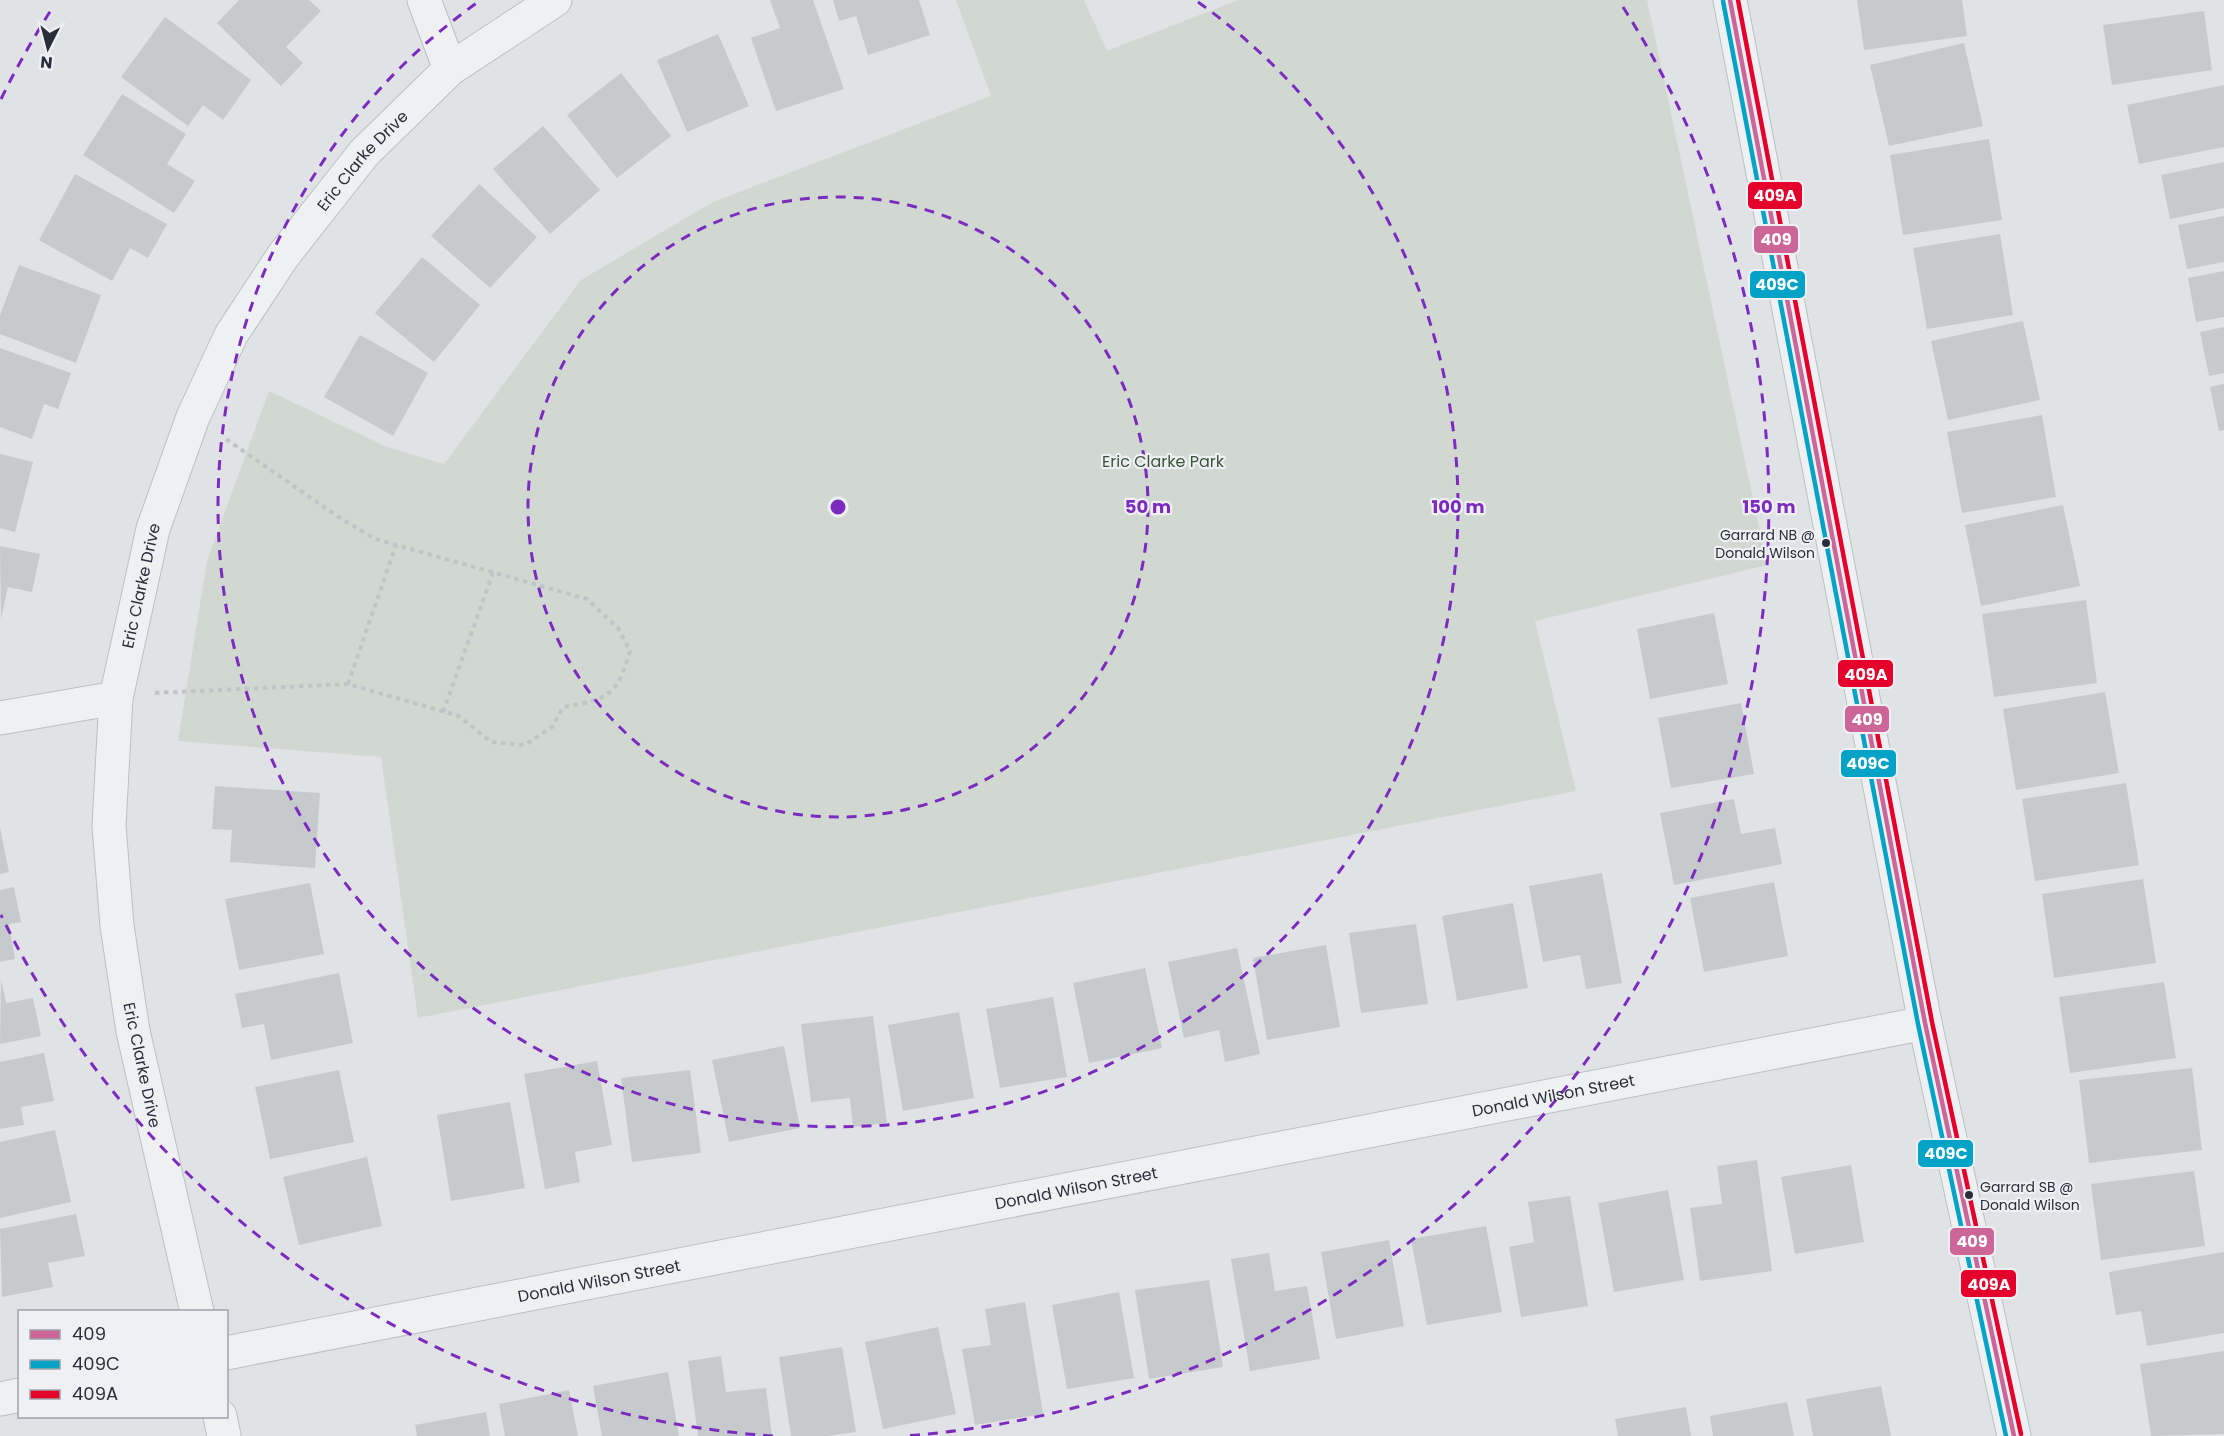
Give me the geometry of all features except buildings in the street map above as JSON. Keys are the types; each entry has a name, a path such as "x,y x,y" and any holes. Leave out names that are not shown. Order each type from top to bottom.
{"street":[{"path":"424,0 450,69"},
{"name":"Eric Clarke Drive","path":"197,1310 133,1031 117,926 109,826 116,698 153,529 193,417 231,335 283,256 364,153 450,69 555,0"},
{"path":"1730,0 1925,1023 2014,1436"},
{"path":"0,718 116,698"},
{"name":"Donald Wilson Street","path":"228,1353 1925,1023"},
{"path":"0,1399 18,1395"},
{"path":"220,1418 224,1436"}],"path":[{"path":"116,698 165,692 348,684 459,716 491,742 525,745 552,728 563,707 601,701 622,680 630,651 618,628 586,599 375,539 337,516 193,417"},
{"path":"348,684 396,545"},
{"path":"443,712 493,573"}],"green space":[{"name":"Eric Clarke Park","path":"956,0 1084,0 1107,51 1238,0 1647,0 1767,565 1535,621 1576,791 418,1018 381,757 178,741 207,561 269,391 387,447 444,464 581,280 713,202 991,96"}],"transit line":[{"name":"409","path":"1730,0 1925,1023 2014,1436"},
{"name":"409A","path":"1738,0 1932,1022 2021,1434"},
{"name":"409C","path":"1723,1 1918,1024 2006,1436"}],"place":[{"name":"Garrard NB @ Donald Wilson","path":"1826,543"},
{"name":"Garrard SB @ Donald Wilson","path":"1969,1195"}]}
